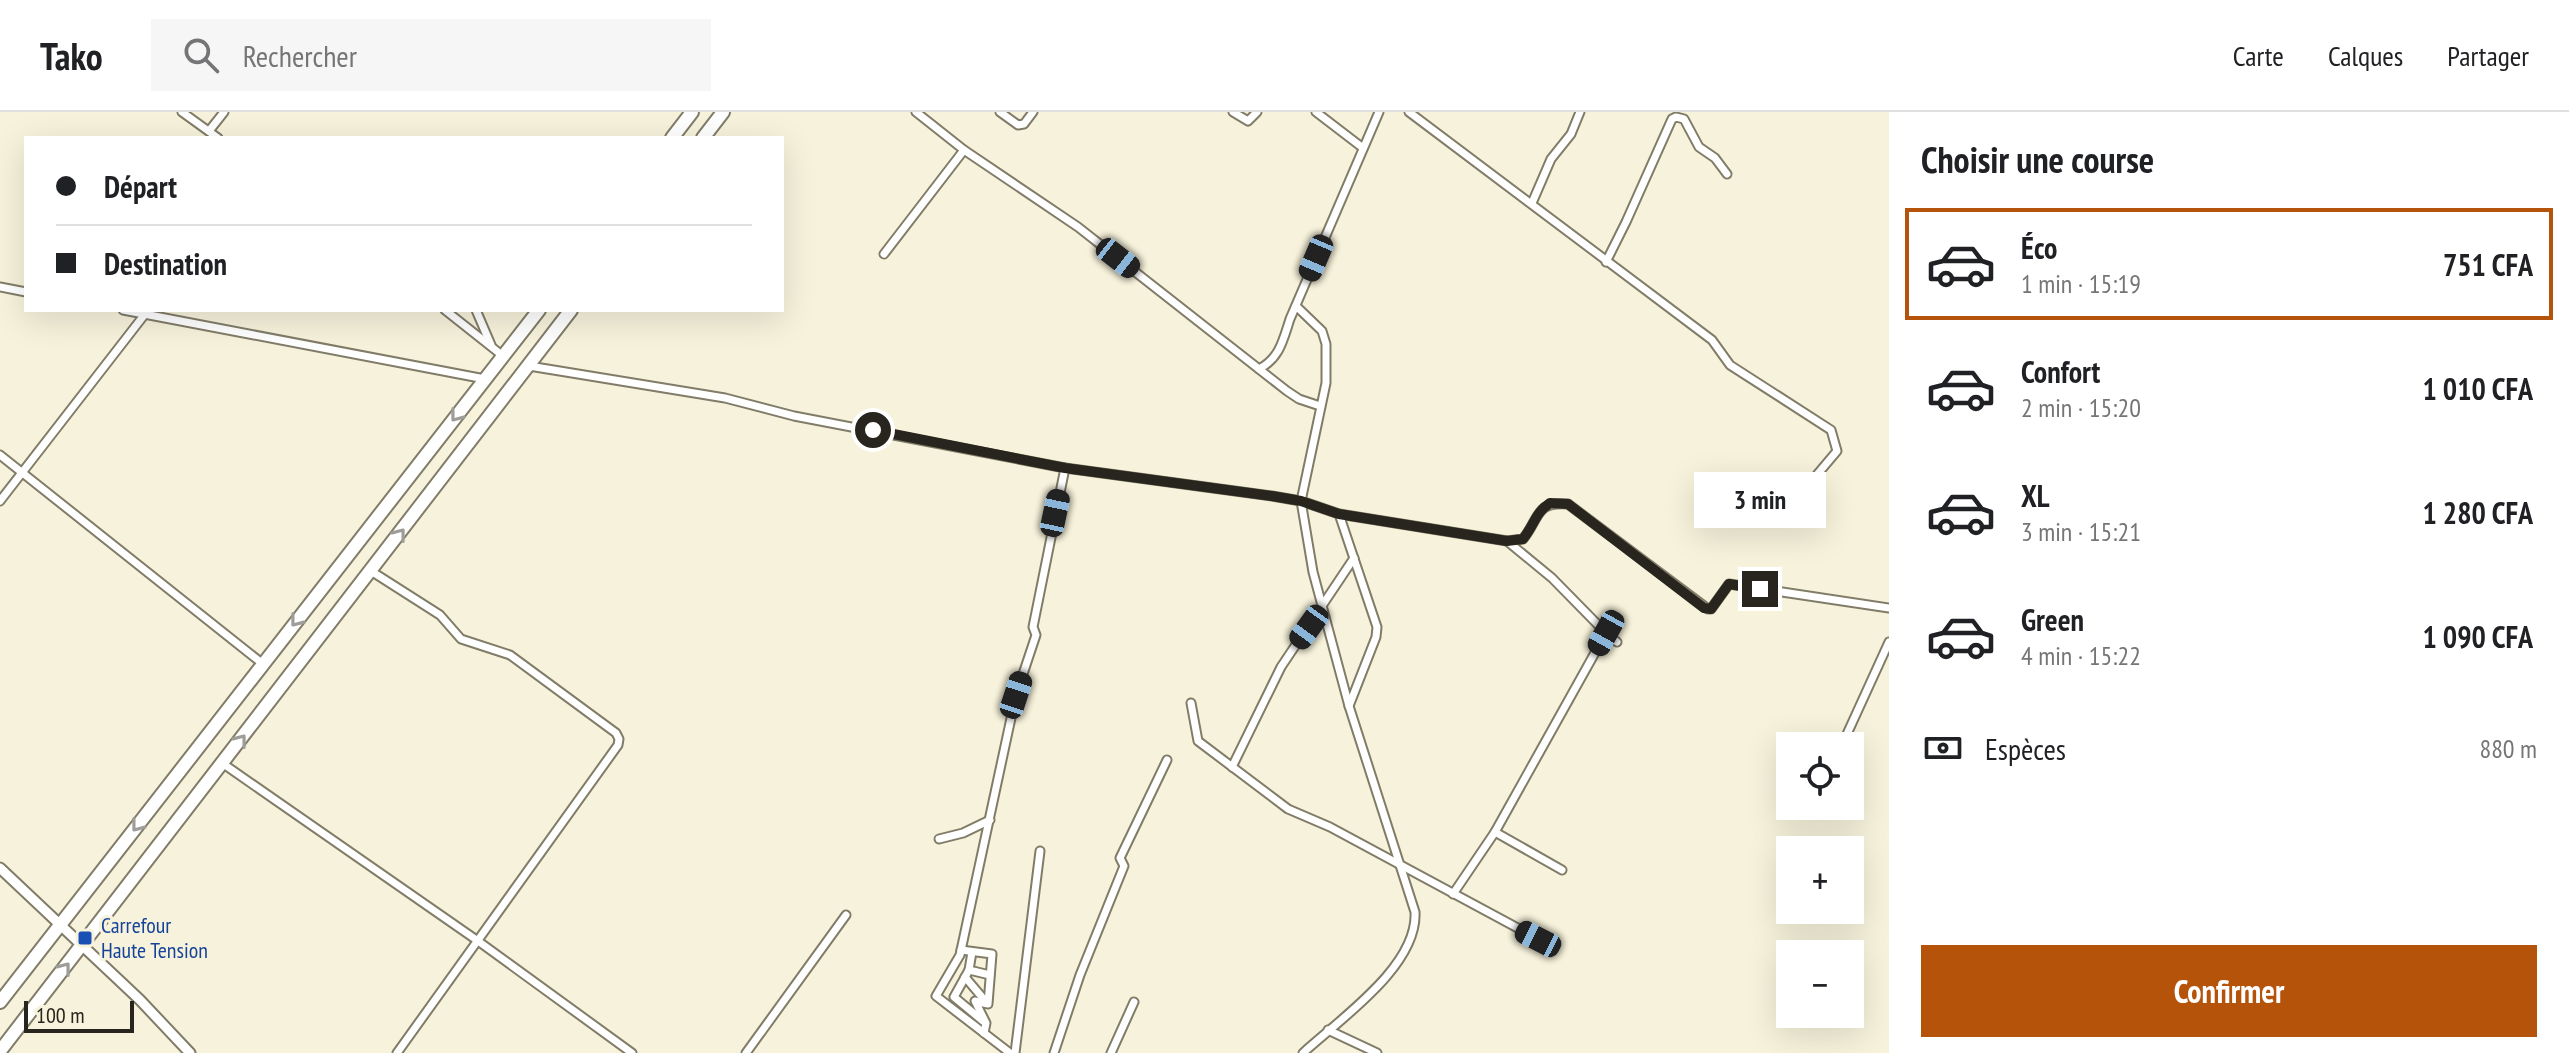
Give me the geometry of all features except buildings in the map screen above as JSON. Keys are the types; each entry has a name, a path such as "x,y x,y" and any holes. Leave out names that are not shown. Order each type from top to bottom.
{"highway":[{"path":"674,136 692,112"},
{"path":"705,136 723,112"},
{"path":"0,1002 537,312"},
{"path":"0,1051 570,312"}],"street":[{"path":"182,112 215,136"},
{"path":"209,131 224,112"},
{"path":"916,112 964,150 1078,227 1299,399 1320,406"},
{"path":"1000,112 1018,125 1024,124 1033,112"},
{"path":"1233,112 1248,121 1257,112"},
{"path":"1316,112 1363,148"},
{"path":"1259,369 1274,359 1280,350 1379,112"},
{"path":"1409,112 1712,340 1730,365 1831,430 1837,451 1810,483"},
{"path":"1532,203 1551,159 1571,134 1580,112"},
{"path":"1606,262 1672,119 1684,119 1699,147 1715,158 1727,174"},
{"path":"884,254 964,150"},
{"path":"0,287 24,292"},
{"path":"1296,306 1322,331 1328,357 1301,501 1322,608 1349,706 1415,912 1408,948 1395,968 1303,1053"},
{"path":"134,312 485,379"},
{"path":"448,312 503,356"},
{"path":"477,312 491,345"},
{"path":"0,501 145,314"},
{"path":"529,366 725,398 794,416 1065,468 1301,501 1339,514 1507,541 1523,539 1533,526 1538,511 1550,503 1568,504 1708,609 1729,584 1888,610"},
{"path":"0,455 263,664"},
{"path":"1040,851 1013,1053 936,996 961,950 1016,695 1036,635 1033,627 1065,468"},
{"path":"1339,514 1377,627 1349,706"},
{"path":"1507,541 1552,578 1617,642"},
{"path":"1232,767 1281,667 1354,558"},
{"path":"371,571 440,615 461,639 510,655 616,733 619,739 618,745 397,1053"},
{"path":"1453,894 1495,832 1606,633"},
{"path":"1848,732 1889,642"},
{"path":"1191,703 1198,741 1288,809 1330,827 1538,939"},
{"path":"1054,1053 1080,975 1124,866 1120,858 1123,849 1167,760"},
{"path":"222,763 478,941 632,1053"},
{"path":"939,839 963,833 990,820"},
{"path":"1495,832 1562,870"},
{"path":"0,868 190,1053"},
{"path":"746,1053 846,915"},
{"path":"961,950 992,954 988,1004"},
{"path":"972,952 967,973 954,997 986,1023"},
{"path":"967,973 990,975"},
{"path":"967,973 988,1004"},
{"path":"984,1033 986,1023 975,1001 988,1004"},
{"path":"1111,1053 1134,1002"},
{"path":"1328,1030 1376,1053"}],"place":[{"name":"Carrefour Haute Tension","path":"85,938"}],"route":[{"path":"873,430 1065,468 1272,496 1301,501 1339,514 1507,541 1523,539 1533,526 1538,511 1550,503 1568,504 1704,608 1711,609 1729,584 1760,589"}]}
